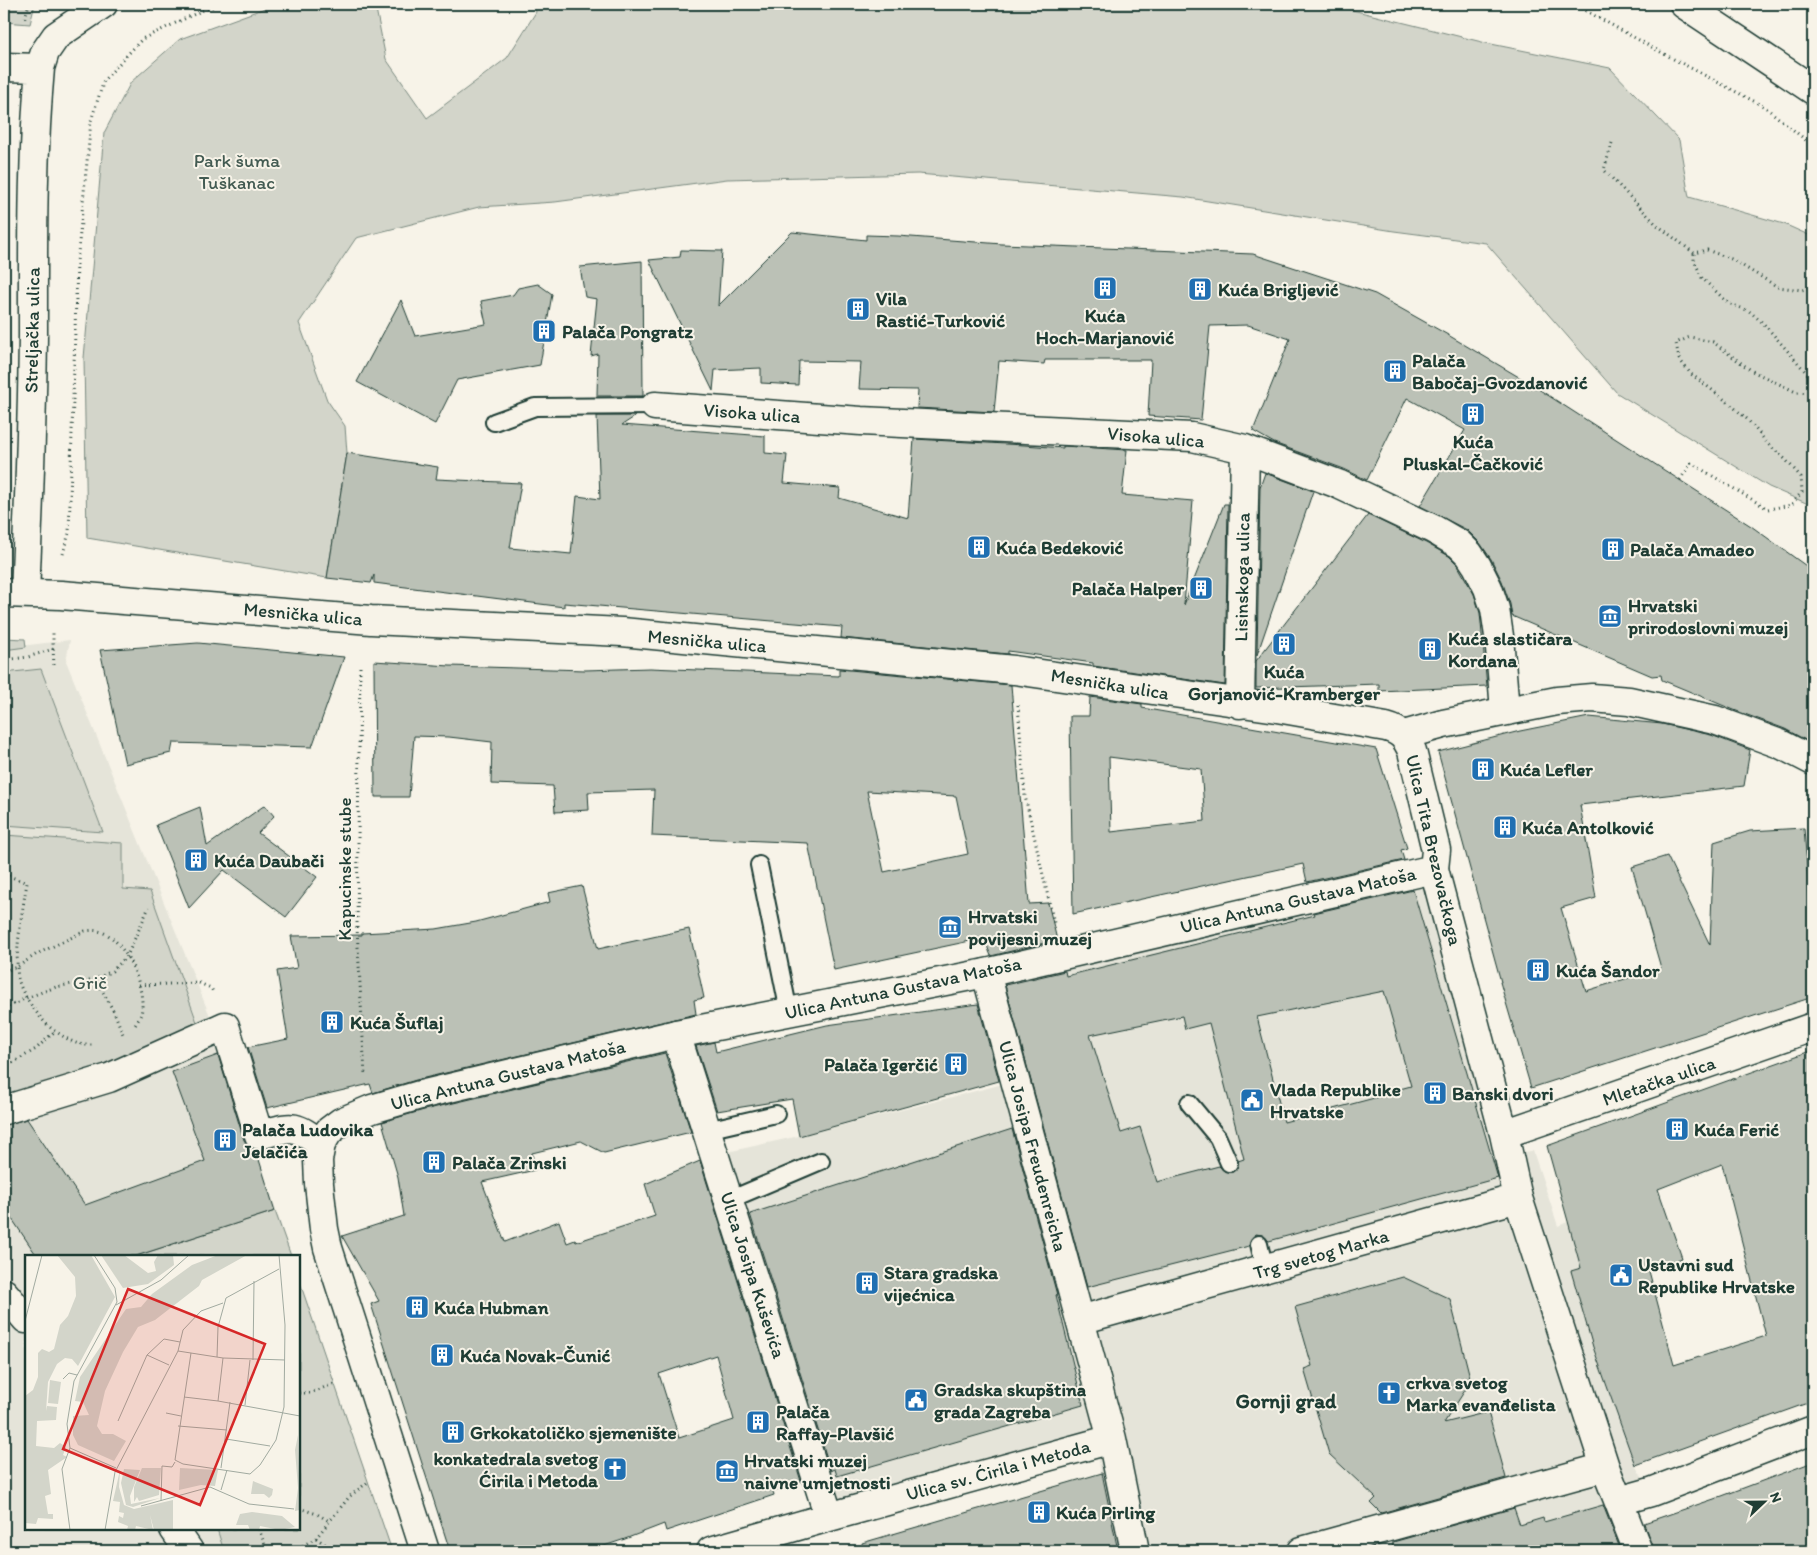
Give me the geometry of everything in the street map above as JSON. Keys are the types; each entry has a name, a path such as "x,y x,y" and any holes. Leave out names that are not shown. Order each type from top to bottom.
{"street":[{"name":"Streljačka ulica","path":"14,593 30,480 33,176 40,68 45,52 56,36 103,4"},
{"path":"1684,4 1813,90"},
{"path":"4,67 40,68"},
{"name":"Visoka ulica","path":"655,406 861,421 1192,437 1244,449 1338,484 1433,529 1459,544 1469,554 1488,588 1495,609 1505,711"},
{"name":"Lisinskoga ulica","path":"1240,704 1244,449"},
{"name":"Mesnička ulica","path":"14,593 80,596 372,620 632,633 1014,670 1386,726 1404,735"},
{"path":"1404,735 1426,728 1505,711 1557,701 1592,698 1629,701 1715,720 1780,744 1813,761"},
{"name":"Ulica Tita Brezovačkoga","path":"1404,735 1412,750 1436,850 1434,869 1504,1134 1518,1198"},
{"name":"Ulica Antuna Gustava Matoša","path":"321,1144 330,1131 341,1122 372,1109 420,1095 676,1034 986,973 1434,869"},
{"name":"Ulica Josipa Freudenreicha","path":"986,973 1080,1320"},
{"path":"4,1110 109,1078 225,1026 259,1135 290,1127 301,1130 321,1144 318,1160 319,1184 328,1248 425,1551"},
{"name":"Mletačka ulica","path":"1504,1134 1813,1027"},
{"name":"Ulica Josipa Kuševića","path":"676,1034 829,1517"},
{"path":"1518,1198 1605,1467 1638,1551"},
{"name":"Trg svetog Marka","path":"1080,1320 1262,1257 1518,1198"},
{"path":"4,1293 25,1318"},
{"path":"1080,1320 1112,1439 1135,1551"},
{"path":"1619,1501 1651,1492 1813,1430"},
{"name":"Ulica sv. Ćirila i Metoda","path":"711,1551 743,1547 829,1517 1112,1439"},
{"path":"1302,1551 1605,1467"},
{"path":"175,1530 189,1551"}],"lane":[{"path":"494,422 535,407 655,406"},
{"path":"759,864 789,1012"},
{"path":"1189,1103 1218,1138 1229,1163"},
{"path":"707,1130 776,1114"},
{"path":"729,1200 821,1161"}],"path":[{"path":"25,18 29,4"},
{"path":"61,562 68,533 77,263 91,121 104,80 142,39 220,4"},
{"path":"1567,4 1579,8 1765,107 1813,146"},
{"path":"1612,143 1604,170 1658,225 1694,253"},
{"path":"1694,253 1706,250 1731,259 1778,288 1802,290 1813,287"},
{"path":"1694,253 1694,260 1702,278 1728,303 1749,312 1763,323 1813,380"},
{"path":"1680,480 1691,463 1768,509 1791,505 1802,492 1801,477 1785,458 1769,445 1735,408 1691,374 1679,359 1676,342 1690,337 1713,342 1752,370 1796,392 1813,393"},
{"path":"53,633 54,665"},
{"path":"4,660 28,657 53,648"},
{"name":"Kapucinske stube","path":"360,667 357,928 364,1072"},
{"path":"1017,701 1025,796 1055,930"},
{"path":"4,874 27,883 17,967 19,982 26,998 39,1016 55,1031 72,1042 87,1045 102,1044"},
{"path":"4,1009 26,998 56,988 96,979 112,972 127,956 149,907"},
{"path":"4,971 17,967 36,954 85,930 106,933 127,956 134,970 142,999 141,1015 134,1028 124,1036 116,1038"},
{"path":"96,979 114,1012 124,1036"},
{"path":"139,985 199,983 211,988 216,996 225,1026"},
{"path":"4,1068 36,1049 55,1031"},
{"path":"300,1392 310,1393 342,1381"},
{"path":"294,1551 316,1538 350,1496 375,1477"},
{"path":"300,1508 317,1514 329,1521"},
{"path":"259,1530 267,1551"},
{"path":"316,1538 336,1551"}],"shaded area":[{"path":"70,640 66,661 225,1053 291,1255 25,1255 25,1530 300,1530 300,1283 392,1551 224,1551 224,1549 220,1551 4,1551 4,648"},
{"path":"1434,869 1508,1153 1533,1151 1558,1226 1642,1191 1657,1187 1682,1258 1649,1271 1663,1322 1593,1348 1635,1465 1651,1492 1628,1526 1638,1551 1118,1551 1105,1490 1105,1478 1101,1474 1096,1443 829,1517 714,1155 799,1136 1015,1081 986,973"}],"green space":[{"path":"4,4 35,4 30,24 4,22"},
{"name":"Park šuma Tuškanac","path":"276,4 375,4 386,59 427,118 507,58 536,12 534,4 1328,4 1486,43 1610,68 1679,140 1689,197 1784,224 1813,237 1813,506 1769,487 1617,393 1486,243 1394,231 1183,197 918,174 727,179 555,202 479,207 356,238 299,323 327,400 345,426 347,453 327,578 87,538 84,358 104,133 131,82 180,39"},
{"path":"4,638 25,639 26,647 4,650"},
{"path":"41,669 103,832 4,825 4,673"},
{"name":"Grič","path":"4,835 123,843 123,889 150,891 198,1025 195,1035 4,1099"},
{"path":"275,1211 291,1255 139,1255"},
{"path":"300,1283 392,1551 224,1551 217,1530 300,1530"}],"building":[{"path":"792,232 866,240 866,235 898,236 1002,244 1253,254 1375,294 1529,383 1751,526 1813,571 1813,744 1785,729 1662,680 1661,675 1652,676 1512,616 1502,581 1491,559 1480,543 1467,530 1420,506 1465,430 1407,398 1367,480 1344,469 1274,443 1253,431 1290,339 1248,325 1210,326 1201,420 1148,416 1151,360 1045,360 1044,364 999,361 994,412 917,408 918,390 859,389 861,362 799,361 798,385 761,383 761,368 715,370 713,391 649,260 680,257 681,250 722,251 718,306"},
{"path":"642,261 643,396 597,396 598,354 591,356 597,299 585,297 580,267"},
{"path":"538,284 552,294 540,365 457,380 435,424 357,382 401,300 415,336 486,324 481,301 513,295 518,288"},
{"path":"597,416 636,416 622,425 765,436 765,453 787,455 784,483 840,488 839,498 908,518 914,439 1127,450 1122,495 1193,501 1184,605 1224,504 1228,504 1225,685 1093,666 1093,663 1008,651 1008,654 841,638 842,627 564,603 564,607 374,583 374,575 371,583 327,578 347,453 438,467 436,479 521,483 510,548 571,554 577,496 600,499"},
{"path":"1265,473 1313,491 1257,655 1260,487"},
{"path":"1368,515 1426,543 1449,556 1457,564 1474,594 1480,613 1487,686 1379,691 1379,684 1256,688 1256,661"},
{"path":"198,643 344,657 312,747 173,743 171,753 125,764 100,650"},
{"path":"374,661 450,666 585,670 650,668 839,676 839,669 1011,685 1029,904 1048,903 1057,940 991,956 984,938 834,970 808,843 652,836 654,790 588,792 589,810 555,812 553,786 491,784 492,742 449,737 414,736 409,797 375,797","holes":["867,791 956,796 968,854 884,872"]},
{"path":"1090,697 1142,704 1142,708 1376,749 1407,848 1401,850 1404,860 1307,882 1303,864 1073,914 1070,716 1089,716","holes":["1109,757 1201,769 1205,821 1111,832"]},
{"path":"1589,717 1662,724 1711,735 1750,750 1744,786 1580,805 1596,898 1561,908 1586,991 1661,968 1632,867 1667,856 1710,945 1714,842 1750,831 1804,828 1811,918 1813,918 1813,997 1531,1088 1500,982 1438,752 1520,731"},
{"path":"265,805 274,816 258,833 317,877 286,917 224,870 189,908 156,825 200,807 207,846"},
{"path":"582,886 598,949 689,929 704,998 694,1000 696,1014 416,1080 373,1093 370,1084 267,1108 248,1047 288,1039 277,971 297,968 291,936 362,935 362,933 436,929 476,922 550,902 548,893"},
{"name":"Banski dvori","path":"1413,890 1498,1178 1269,1241 1262,1235 1256,1234 1250,1241 1249,1246 1087,1287 1005,985 1065,971 1066,976 1315,915 1314,913","holes":["1384,991 1411,1086 1396,1090 1397,1092 1284,1122 1257,1017","1182,1016 1185,1029 1209,1023 1244,1159 1238,1161 1237,1168 1233,1172 1224,1171 1219,1166 1157,1182 1140,1127 1121,1133 1090,1035"]},
{"path":"978,1004 999,1081 799,1136 792,1099 717,1111 696,1046 714,1042 716,1052 827,1025"},
{"path":"1813,1050 1813,1401 1635,1465 1593,1347 1571,1271 1581,1268 1547,1146","holes":["1722,1164 1766,1336 1674,1365 1649,1271 1682,1258 1658,1189"]},
{"path":"665,1053 691,1132 604,1153 581,1141 532,1153 535,1170 482,1182 505,1242 559,1221 567,1243 575,1240 576,1242 655,1216 645,1184 700,1161 801,1481 773,1491 774,1495 666,1531 664,1524 589,1551 450,1551 371,1304 379,1301 342,1236 404,1216 398,1177 382,1122 424,1110","holes":["716,1355 734,1420 679,1438 659,1374"]},
{"name":"Palača Ludovika Jelačića","path":"218,1055 244,1140 249,1147 256,1150 275,1211 139,1255 36,1255 4,1207 4,1125 27,1119 85,1205 205,1161 172,1072"},
{"name":"Stara gradska vijećnica","path":"1012,1129 1057,1295 1083,1405 837,1476 835,1469 831,1471 750,1214"},
{"name":"crkva svetog Marka evanđelista","path":"1403,1277 1450,1299 1471,1381 1444,1423 1488,1412 1506,1478 1381,1513 1371,1503 1376,1498 1329,1454 1304,1369 1312,1366 1295,1307"},
{"path":"1813,1462 1813,1551 1653,1551 1644,1523"},
{"name":"Kuća Pirling","path":"1102,1473 1118,1551 863,1551 862,1543"},
{"path":"1603,1505 1621,1551 1392,1551 1393,1542 1514,1508 1520,1525 1543,1518 1544,1522"}],"place":[{"name":"Kuća Hoch-Marjanović","path":"1105,288"},
{"name":"Kuća Brigljević","path":"1200,289"},
{"name":"Vila Rastić-Turković","path":"858,309"},
{"name":"Palača Pongratz","path":"544,331"},
{"name":"Palača Babočaj-Gvozdanović","path":"1395,371"},
{"name":"Kuća Pluskal-Čačković","path":"1473,414"},
{"name":"Kuća Bedeković","path":"979,547"},
{"name":"Palača Amadeo","path":"1613,549"},
{"name":"Palača Halper","path":"1201,588"},
{"name":"Hrvatski prirodoslovni muzej","path":"1610,616"},
{"name":"Kuća Gorjanović-Kramberger","path":"1284,644"},
{"name":"Kuća slastičara Kordana","path":"1430,649"},
{"name":"Kuća Lefler","path":"1483,769"},
{"name":"Kuća Antolković","path":"1505,827"},
{"name":"Kuća Daubači","path":"196,860"},
{"name":"Hrvatski povijesni muzej","path":"950,927"},
{"name":"Kuća Šandor","path":"1538,970"},
{"name":"Kuća Šuflaj","path":"332,1022"},
{"name":"Palača Igerčić","path":"956,1064"},
{"name":"Banski dvori","path":"1435,1093"},
{"name":"Vlada Republike Hrvatske","path":"1252,1100"},
{"name":"Kuća Ferić","path":"1677,1129"},
{"name":"Palača Ludovika Jelačića","path":"225,1140"},
{"name":"Palača Zrinski","path":"434,1162"},
{"name":"Ustavni sud Republike Hrvatske","path":"1621,1275"},
{"name":"Stara gradska vijećnica","path":"867,1283"},
{"name":"Kuća Hubman","path":"417,1307"},
{"name":"Kuća Novak-Čunić","path":"442,1355"},
{"name":"crkva svetog Marka evanđelista","path":"1389,1393"},
{"name":"Gradska skupština grada Zagreba","path":"916,1400"},
{"name":"Palača Raffay-Plavšić","path":"758,1422"},
{"name":"Grkokatoličko sjemenište","path":"453,1432"},
{"name":"konkatedrala svetog Ćirila i Metoda","path":"615,1469"},
{"name":"Hrvatski muzej naivne umjetnosti","path":"727,1471"},
{"name":"Kuća Pirling","path":"1039,1512"}],"district":[{"name":"Gornji grad","path":"1286,1400"}]}
